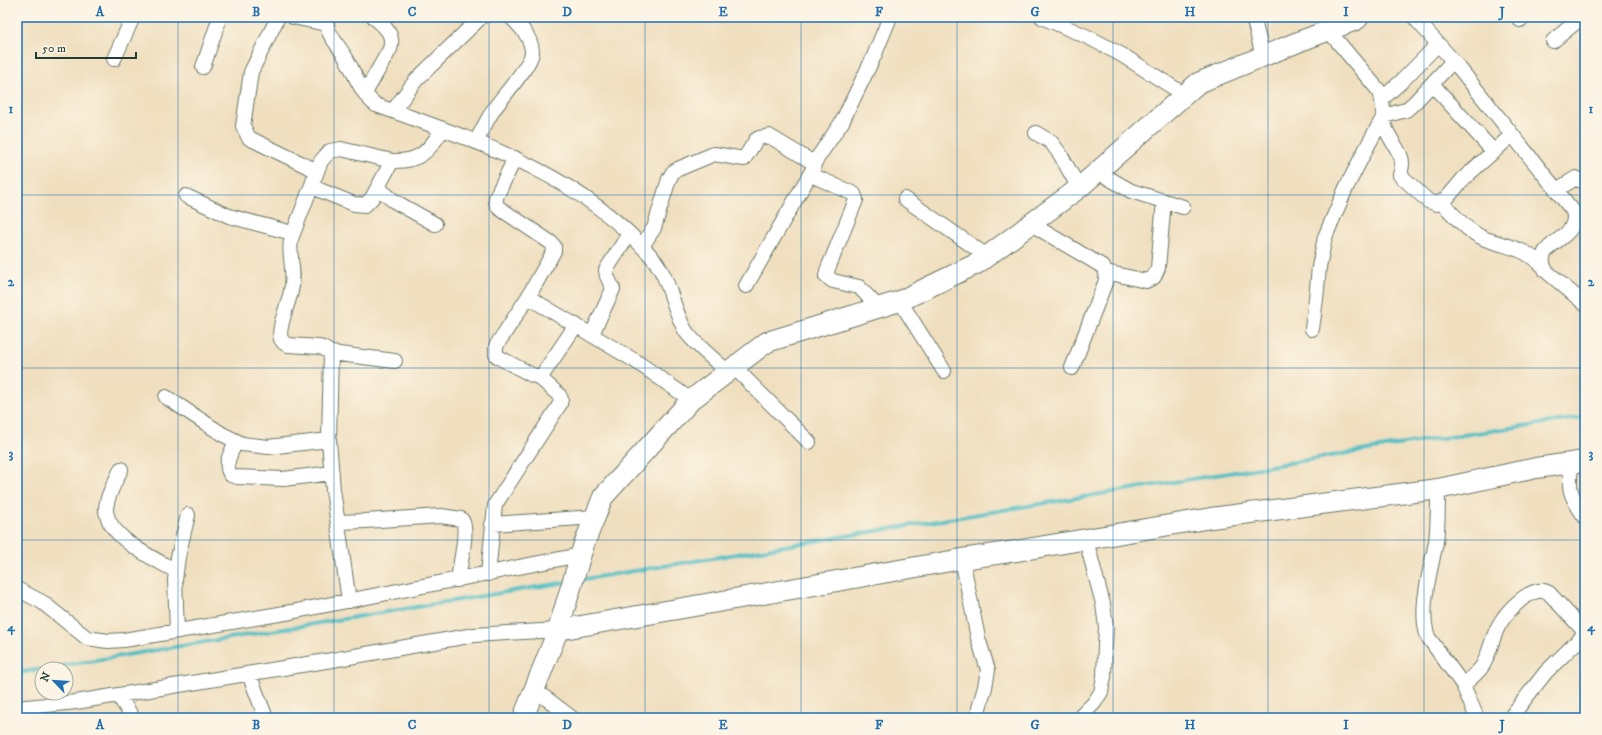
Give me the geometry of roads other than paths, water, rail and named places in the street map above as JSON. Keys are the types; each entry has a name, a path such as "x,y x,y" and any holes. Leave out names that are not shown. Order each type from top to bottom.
{"main road":[{"path":"523,718 559,624 579,560 603,497 691,400 767,342 900,301 978,263 1079,188 1198,83 1356,20 1358,17"},
{"path":"559,624 1086,540 1211,518 1438,489 1536,468 1579,462"}],"street":[{"path":"114,59 133,17"},
{"path":"203,67 220,17"},
{"path":"278,17 251,72 243,126 248,138 317,172"},
{"path":"293,17 326,20 330,32 365,93 376,105 443,129 530,165 570,187 606,213 642,246 658,265 666,280 680,320 686,332 731,369 809,442"},
{"path":"365,93 392,43 389,33 374,17"},
{"path":"393,111 416,80 481,17"},
{"path":"476,142 491,113 526,66 532,52 526,34 511,17"},
{"path":"746,286 814,166 842,122 874,56 890,17"},
{"path":"1042,17 1090,38 1122,55 1185,95"},
{"path":"1253,17 1263,56"},
{"path":"1414,17 1453,61 1573,211 1575,218 1572,227 1545,252 1542,258 1542,264"},
{"path":"1552,42 1582,17"},
{"path":"1328,30 1380,92 1384,124 1387,134 1401,158 1402,163 1400,175 1428,201 1437,204 1441,202 1464,178 1512,135"},
{"path":"1382,99 1438,44"},
{"path":"1312,329 1319,267 1325,237 1346,188 1369,143 1384,116 1406,110 1453,61"},
{"path":"1432,84 1494,152"},
{"path":"395,361 331,353 324,348 288,345 284,343 281,339 281,330 293,278 290,249 292,233 325,155 334,149 341,149 399,162 420,156 426,152 443,129"},
{"path":"1036,132 1051,142 1060,154 1079,188"},
{"path":"642,246 654,228 669,179 673,172 678,168 714,154 744,159 756,140 764,136 772,138 814,166"},
{"path":"488,574 495,505 500,495 560,404 561,399 559,395 539,377 535,377 500,358 496,355 495,351 496,346 528,297 554,251 554,246 550,242 496,205 495,200 497,195 515,158"},
{"path":"312,187 359,206 365,205 378,188 392,161"},
{"path":"814,166 813,173 816,177 856,196 856,200 826,276 833,282 859,287 879,308"},
{"path":"1098,172 1131,191 1183,207"},
{"path":"1556,190 1576,178 1585,183"},
{"path":"378,188 394,201 435,224"},
{"path":"186,196 229,216 292,233"},
{"path":"905,199 987,256"},
{"path":"1106,272 1146,281 1154,277 1158,268 1164,201"},
{"path":"1441,202 1463,224 1476,234 1523,252 1542,264 1546,271 1585,304"},
{"path":"1031,224 1102,266 1106,272 1105,283 1072,368"},
{"path":"592,334 613,289 606,270 629,234"},
{"path":"528,297 637,362 691,400"},
{"path":"900,301 944,371"},
{"path":"539,377 543,374 576,325"},
{"path":"331,353 329,440 349,601"},
{"path":"166,397 236,442 268,447 329,440"},
{"path":"236,442 227,464 227,468 231,475 237,477 283,479 332,473"},
{"path":"1579,462 1569,480 1570,493 1585,516"},
{"path":"121,469 108,500 106,509 108,517 117,532 130,544 176,571"},
{"path":"1438,489 1437,530 1428,580 1424,623 1428,637 1463,685 1477,718"},
{"path":"177,631 175,607 176,571 188,515"},
{"path":"338,522 441,516 461,519 464,525 465,533 458,580"},
{"path":"492,524 595,517"},
{"path":"1079,718 1094,703 1101,692 1104,677 1106,627 1103,604 1086,540"},
{"path":"962,559 978,638 988,670 979,708 979,718"},
{"path":"17,589 42,602 87,638 108,641 124,640 291,612 488,574 579,560"},
{"path":"1463,685 1483,665 1499,626 1508,613 1533,592 1545,590 1585,633 1546,672 1510,718"},
{"path":"17,708 76,702 474,635 559,624"},
{"path":"249,674 266,718"},
{"path":"533,690 572,718"},
{"path":"118,695 133,718"}],"waterway":[{"path":"579,580 1416,442 1585,417"},
{"path":"74,664 567,582"},
{"path":"17,673 34,670"}]}
